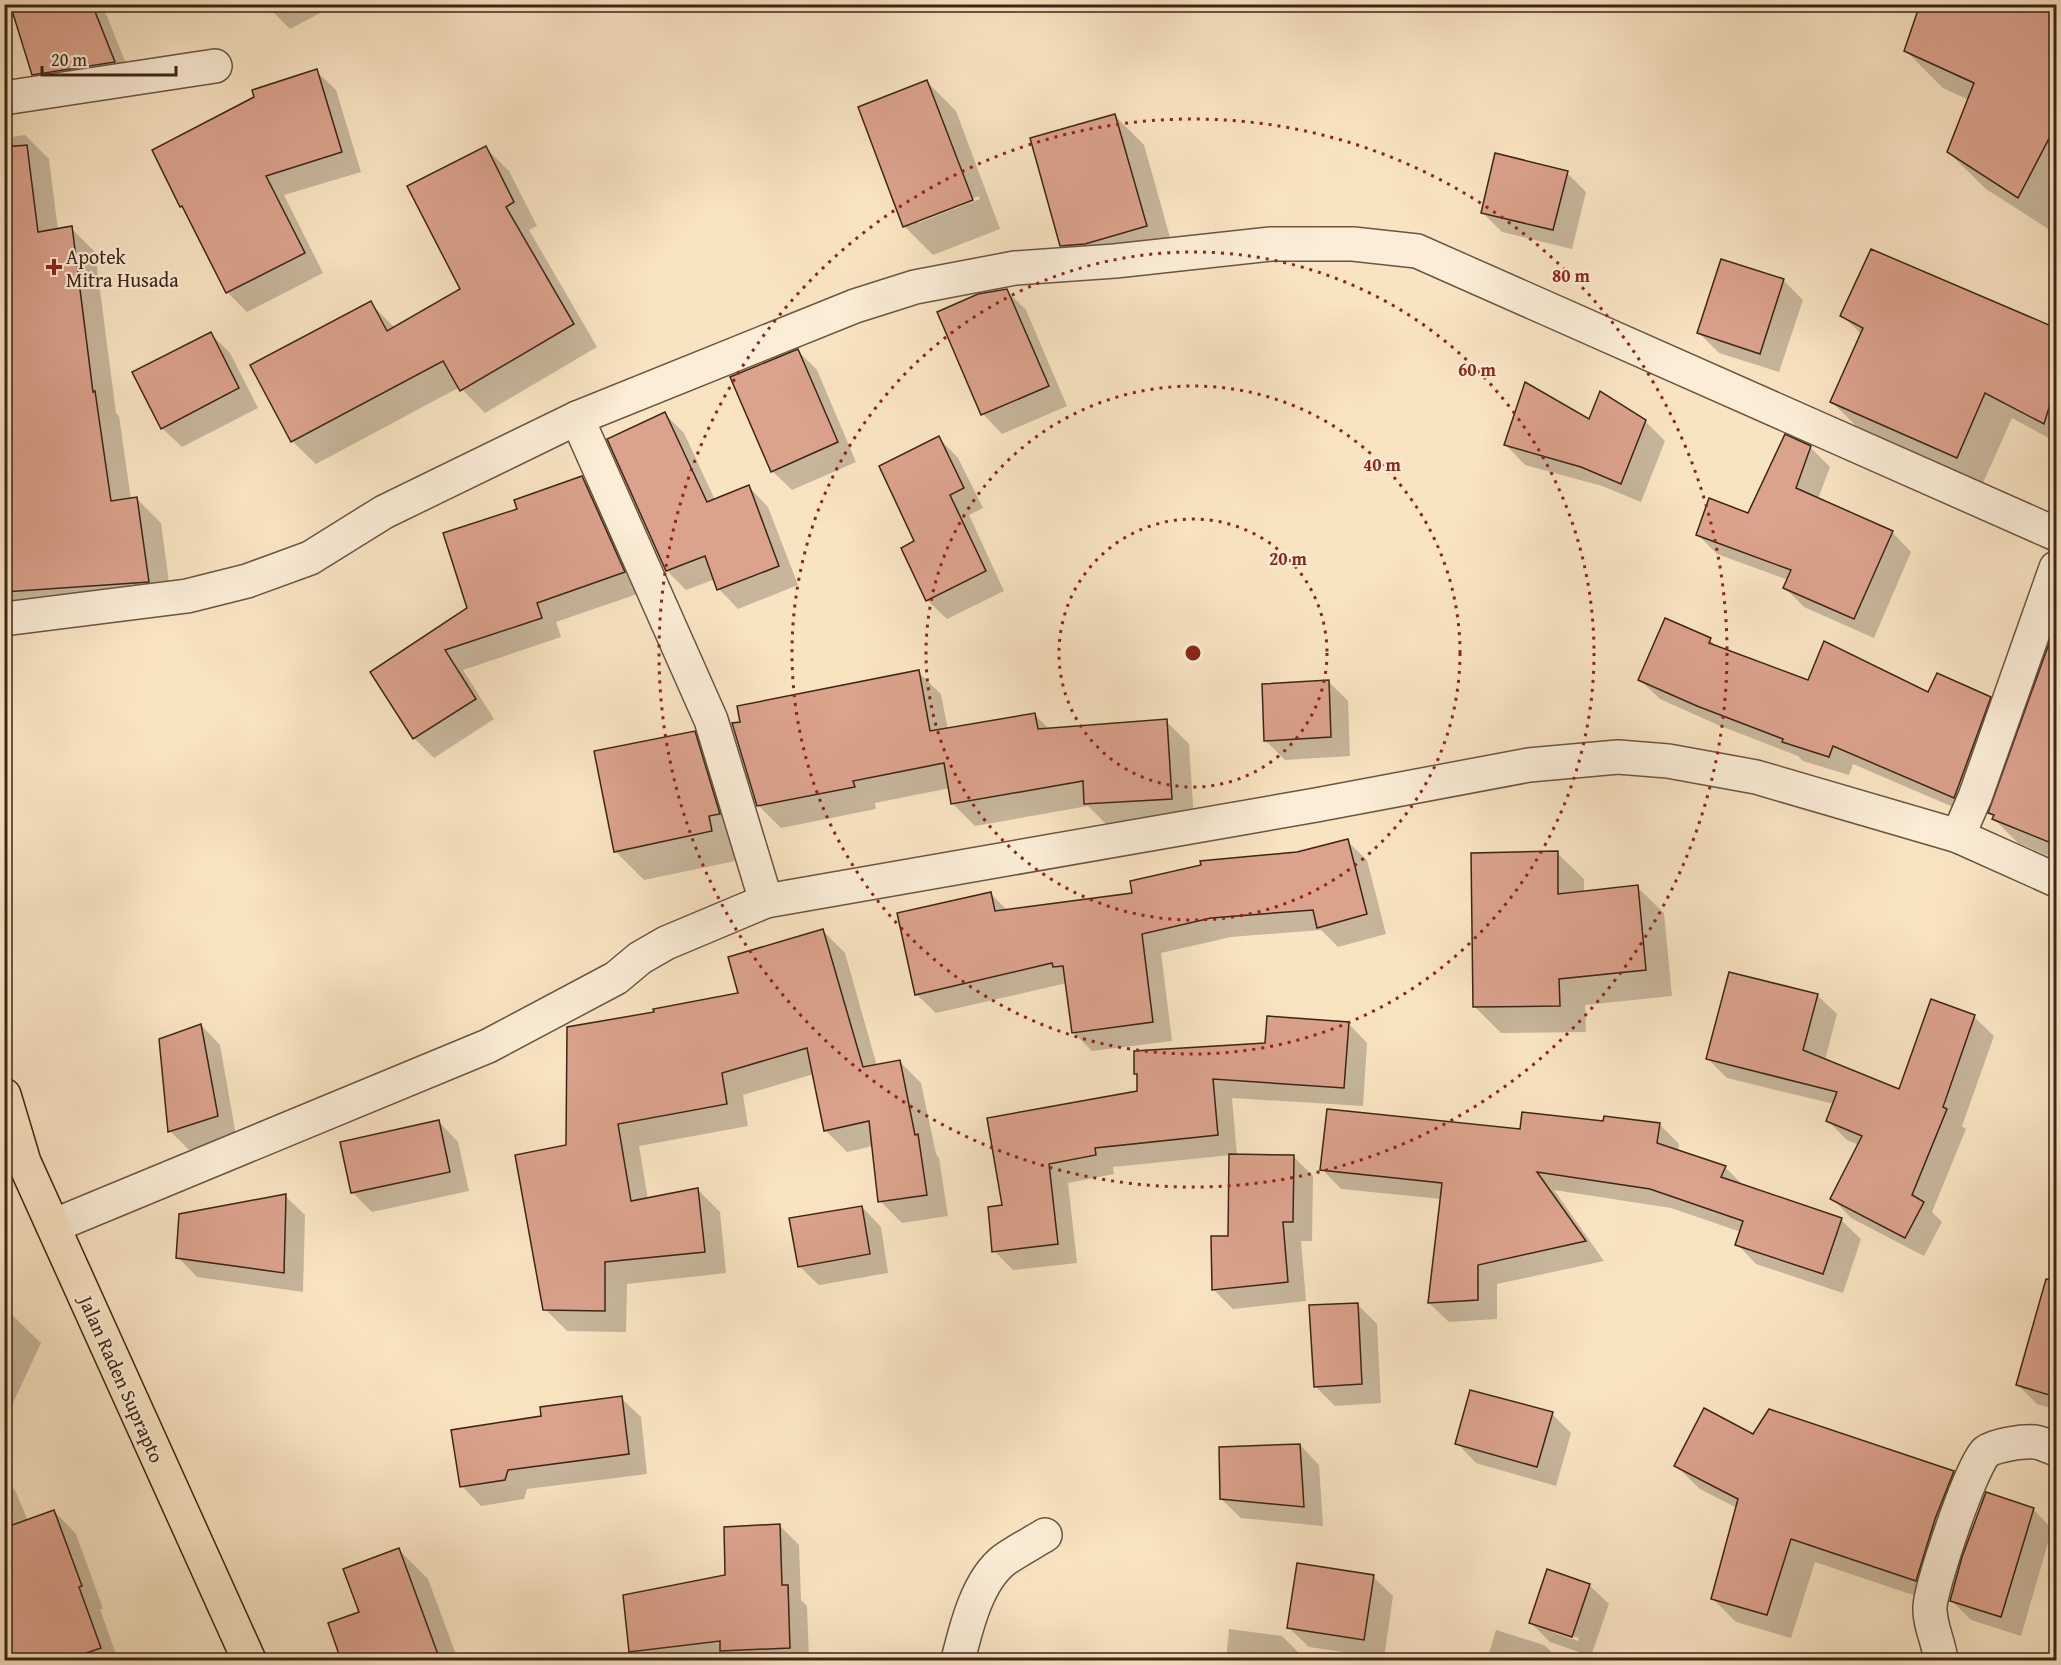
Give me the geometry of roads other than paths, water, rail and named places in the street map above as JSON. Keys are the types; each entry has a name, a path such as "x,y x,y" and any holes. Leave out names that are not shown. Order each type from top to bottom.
{"highway":[{"name":"Jalan Raden Suprapto","path":"4,1095 14,1165 53,1226 249,1660"}],"street":[{"path":"4,98 215,66"},
{"path":"4,619 187,596 247,581 310,558 384,512 577,418 834,314 915,287 1015,268 1115,261 1271,244 1353,244 1417,251 2056,534"},
{"path":"577,418 711,720 766,901"},
{"path":"1958,836 1975,797 2056,568"},
{"path":"53,1226 488,1046 616,978 640,957 666,943 766,901 1293,809 1528,765 1618,757 1668,761 1756,777 1958,836 2056,880"},
{"path":"1941,1660 1930,1608 1933,1591 1965,1490 1981,1457 2001,1446 2035,1442 2056,1449"},
{"path":"958,1660 981,1588 1003,1561 1045,1536"}],"place":[{"name":"Apotek Mitra Husada","path":"54,267"}]}
